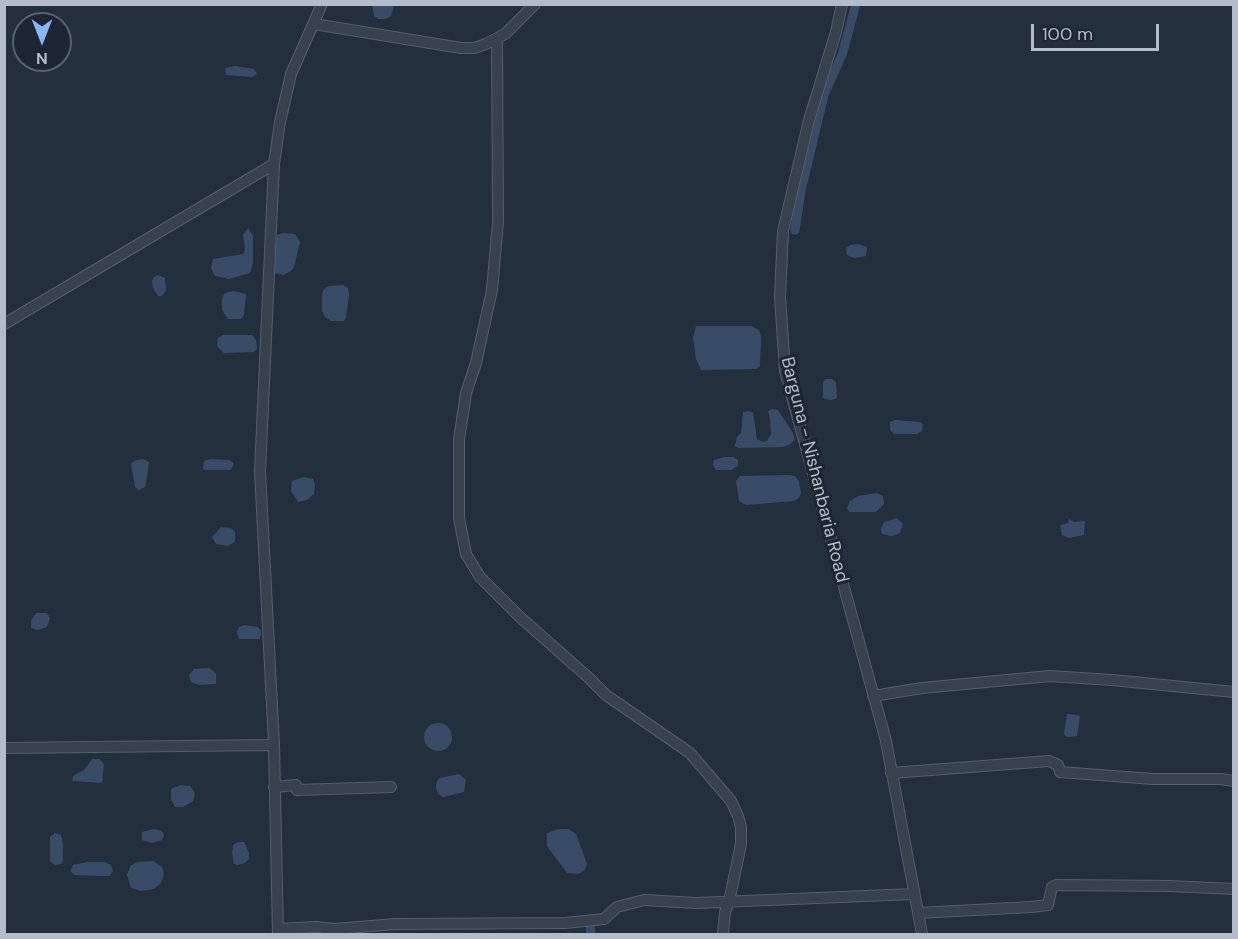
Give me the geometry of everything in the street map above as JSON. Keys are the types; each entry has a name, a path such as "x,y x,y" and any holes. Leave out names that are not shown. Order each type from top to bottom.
{"street":[{"path":"322,4 291,74 280,122 274,164 260,471 274,745 278,932 316,927 335,929 395,924 565,923 604,919 617,907 644,900 696,903 914,894"},
{"path":"314,24 461,48 474,48 497,39 535,4"},
{"name":"Barguna - Nishanbaria Road","path":"842,4 787,208 783,231 780,297 785,371 886,741 922,934"},
{"path":"497,39 498,222 492,290 476,363 466,393 459,440 459,518 466,554 480,577 520,618 606,695 690,753 731,801 741,827 741,844 725,912 723,934"},
{"path":"4,324 274,164"},
{"path":"873,696 922,688 1050,676 1233,692"},
{"path":"4,748 274,745"},
{"path":"891,773 1049,761 1058,765 1060,772 1153,779 1233,781"},
{"path":"274,787 296,785 297,790 391,787"},
{"path":"918,913 1048,905 1052,887 1056,885 1233,889"}],"water":[{"path":"372,5 394,5 391,16 378,19 374,16"},
{"path":"235,66 254,69 257,74 252,77 226,75 225,68"},
{"path":"248,228 253,236 253,263 250,273 229,279 215,276 211,268 213,259 243,254 245,250 243,235"},
{"path":"295,234 300,242 294,267 283,275 275,273 273,264 277,235"},
{"path":"858,244 867,247 866,256 854,258 847,255 846,248"},
{"path":"158,275 165,278 166,291 162,296 158,296 153,288 152,281"},
{"path":"343,285 348,288 349,295 346,317 344,321 331,321 322,311 322,294 329,286"},
{"path":"233,291 246,294 244,315 241,319 228,319 222,310 222,298 225,293"},
{"path":"696,326 751,326 759,330 761,337 760,366 756,369 701,370 696,359 693,338"},
{"path":"223,335 252,335 256,340 257,349 254,352 224,353 217,346 218,338"},
{"path":"826,379 836,382 837,397 835,399 823,398 823,382"},
{"path":"778,410 792,431 795,439 791,444 783,447 738,448 735,446 737,437 741,433 743,412 748,411 753,412 757,439 767,441 771,434 768,411"},
{"path":"895,420 920,422 923,424 922,431 917,434 894,434 890,430 890,422"},
{"path":"734,457 738,460 738,466 731,470 716,470 713,465 714,460"},
{"path":"143,459 149,462 145,487 139,490 135,487 131,463"},
{"path":"230,460 234,464 231,470 203,469 204,461"},
{"path":"740,476 795,476 799,482 801,493 794,501 746,505 739,501 736,481"},
{"path":"304,477 313,479 314,494 307,500 298,502 291,491 292,481"},
{"path":"877,493 883,496 884,504 876,512 849,512 847,508 850,501 858,496"},
{"path":"897,518 903,524 900,533 892,536 882,534 881,529 884,522"},
{"path":"1069,519 1074,522 1085,521 1084,535 1069,538 1062,535 1060,525 1068,523"},
{"path":"221,527 231,528 235,532 235,542 227,546 216,544 212,537"},
{"path":"36,613 47,613 50,618 47,627 38,630 31,628 31,621"},
{"path":"244,625 258,627 261,631 259,639 239,639 237,632 239,627"},
{"path":"209,668 216,673 216,684 199,685 191,682 189,675 194,669"},
{"path":"1067,714 1080,717 1077,736 1067,737 1064,734"},
{"path":"438,723 448,727 452,737 448,747 438,751 428,747 424,737 428,727"},
{"path":"92,759 100,759 104,764 102,783 72,781 73,776 84,770"},
{"path":"459,774 466,780 464,792 443,797 438,794 436,787 440,778"},
{"path":"180,785 190,786 195,793 193,801 183,807 175,807 171,799 171,789"},
{"path":"154,829 162,831 164,836 162,840 152,843 142,840 142,832"},
{"path":"558,829 568,829 576,834 587,864 584,871 578,874 567,873 547,846 547,833"},
{"path":"55,833 61,835 63,860 61,864 55,865 50,861 50,837"},
{"path":"244,842 249,859 238,865 234,864 232,853 233,845"},
{"path":"153,861 162,867 164,874 161,883 154,889 141,891 131,888 127,875 131,865"},
{"path":"105,862 111,865 113,871 109,876 99,876 75,875 70,871 73,865"}],"waterway":[{"path":"795,230 801,191 824,95 842,55 856,4"},
{"path":"590,926 591,934"}]}
